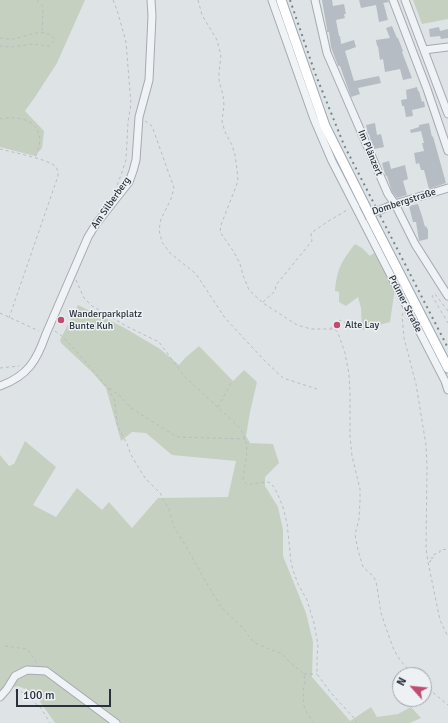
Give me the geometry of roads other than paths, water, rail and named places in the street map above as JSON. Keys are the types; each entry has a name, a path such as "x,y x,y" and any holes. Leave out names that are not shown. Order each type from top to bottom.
{"main road":[{"path":"281,0 325,126 360,205 371,218 448,368"}],"street":[{"name":"Am Silberberg","path":"0,386 14,380 29,368 41,347 88,237 96,224 129,182 136,160 139,117 149,80 152,16 151,0"},
{"name":"Prümer Straße","path":"272,0 314,119 332,161 360,205 361,217 445,381 448,390"},
{"name":"Im Plänzert","path":"315,0 327,53 388,194 395,204 415,244 448,296"},
{"path":"393,0 427,89 448,151"},
{"path":"406,0 448,114"},
{"path":"424,50 448,47"},
{"name":"Dombergstraße","path":"361,217 395,204 448,188"},
{"path":"0,697 14,676 27,670 42,670 46,671 116,723"}],"railway":[{"path":"290,0 315,73 344,145 448,348"}],"place":[{"name":"Wanderparkplatz Bunte Kuh","path":"61,320"},
{"name":"Alte Lay","path":"337,325"}]}
